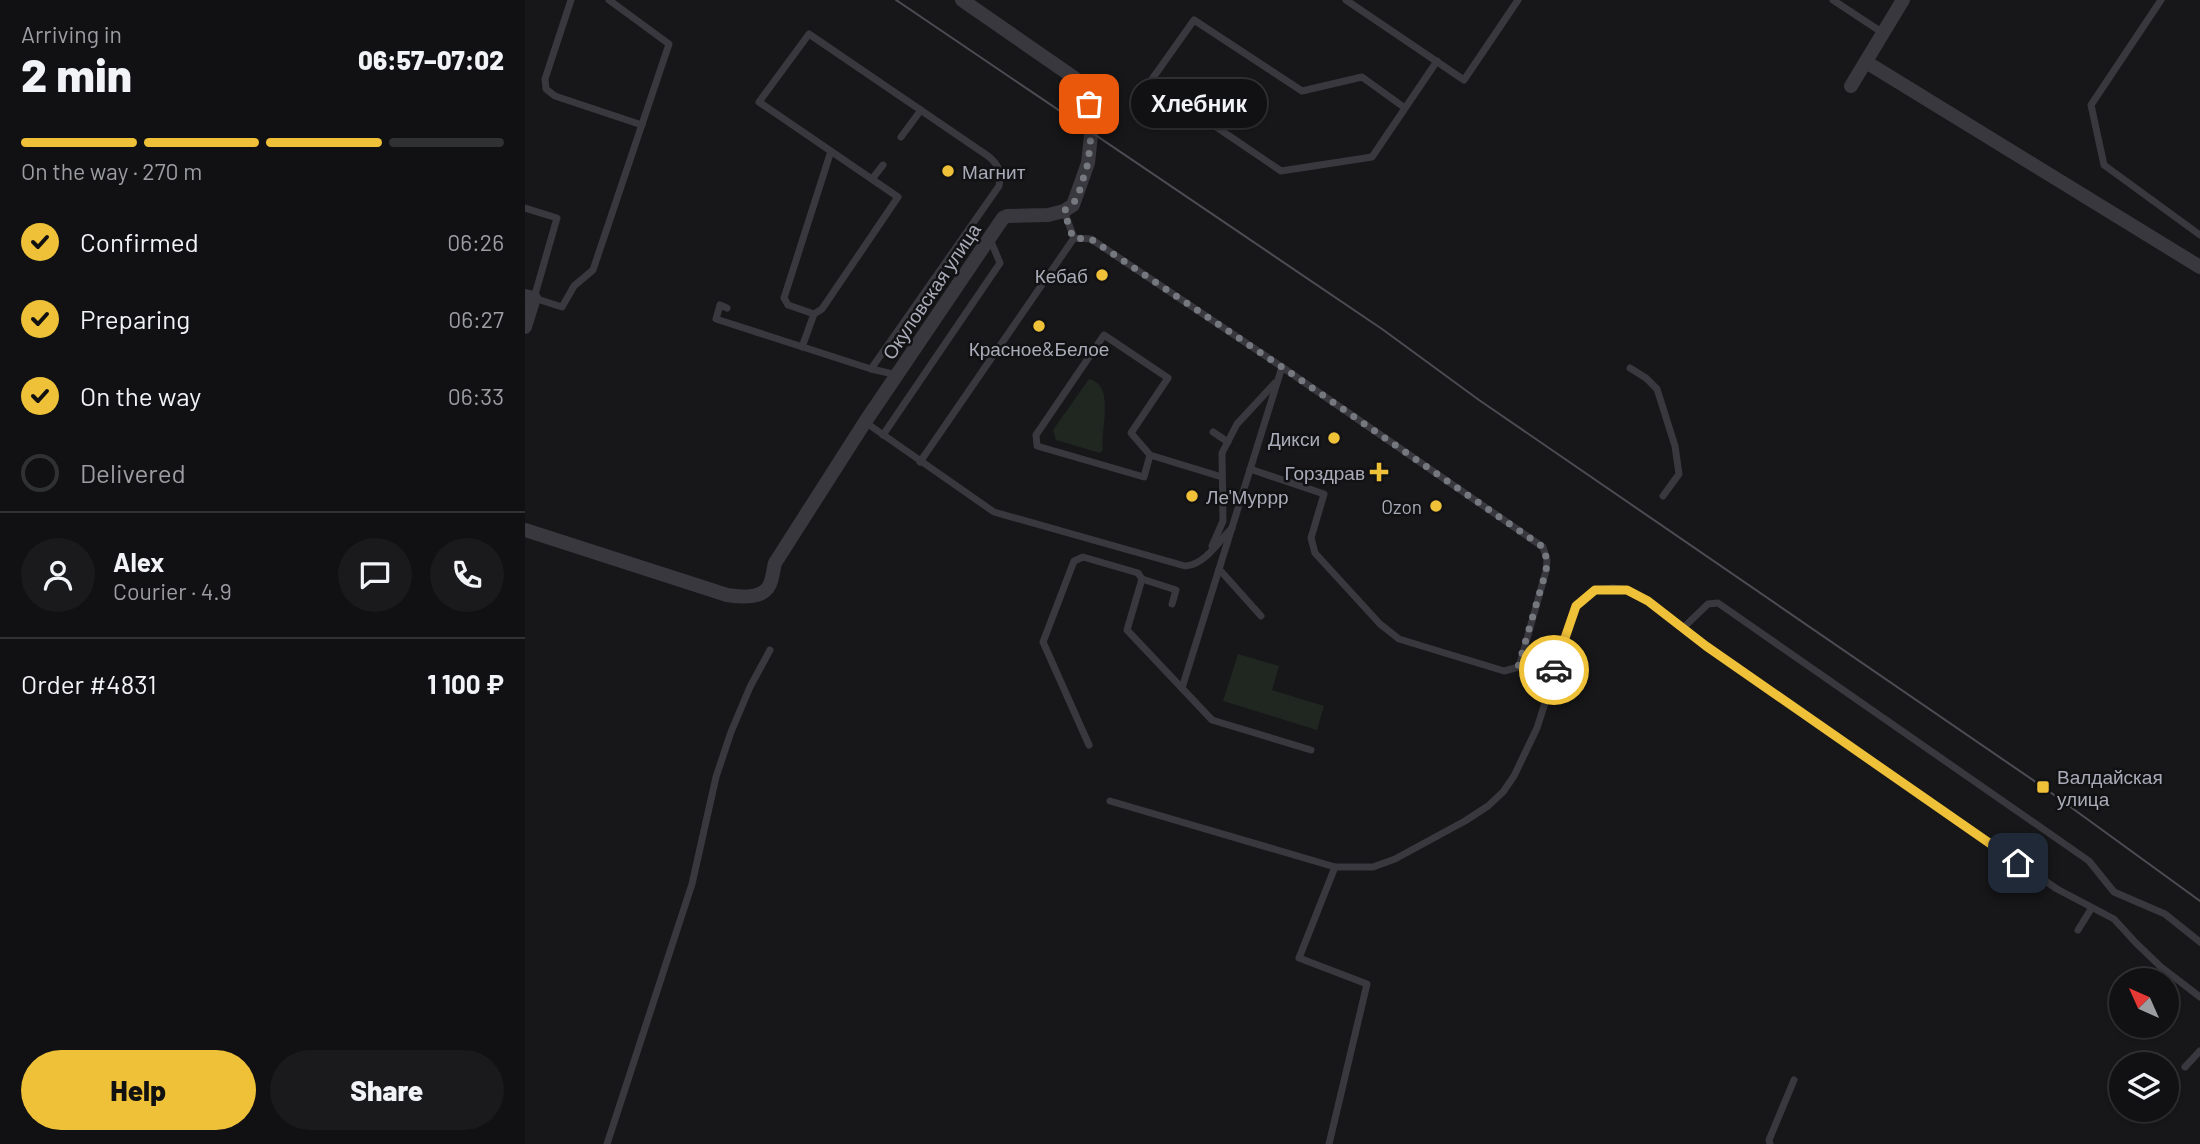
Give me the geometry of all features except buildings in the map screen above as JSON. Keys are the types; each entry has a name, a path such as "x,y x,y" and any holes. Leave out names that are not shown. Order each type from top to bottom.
{"street":[{"path":"1851,86 1903,0"},
{"path":"964,2 1076,79 1089,104 1093,117 1088,163 1077,199 1064,211"},
{"path":"1866,62 2200,267"},
{"name":"Окуловская улица","path":"525,530 739,597 764,592 769,586 775,563 1003,218 1048,215 1064,211"},
{"path":"525,327 529,297"}],"lane":[{"path":"571,0 545,79 546,89 555,96 642,125"},
{"path":"525,208 557,218 529,297 562,307 575,286 593,270 669,44 609,0"},
{"path":"1346,0 1464,80 1518,0"},
{"path":"1832,0 1883,33"},
{"path":"2161,0 2091,104 2104,165 2200,234"},
{"path":"1405,108 1362,77 1302,91 1194,20 1150,82 1281,171 1372,157 1437,61"},
{"path":"802,347 814,314 822,309 898,197 759,102 809,34 988,156 997,163 1001,175 999,186 871,369"},
{"path":"901,137 921,110"},
{"path":"814,314 788,305 784,298 831,151"},
{"path":"872,179 883,164"},
{"path":"1064,211 1073,238"},
{"path":"883,435 1000,262 990,238"},
{"path":"1073,238 1091,239 1543,547 1547,560 1546,571 1518,667"},
{"path":"920,462 1073,238"},
{"path":"727,307 720,305 716,319 871,369 898,375"},
{"path":"1150,455 1144,477 1037,446 1036,435 1104,335 1168,378 1131,433 1150,455 1222,477"},
{"path":"1182,688 1282,367"},
{"path":"1630,368 1657,389 1675,446 1679,474 1663,496"},
{"path":"1209,553 1223,521 1222,453 1237,424 1277,381"},
{"path":"866,422 994,512 1185,566 1192,566 1209,553 1232,528"},
{"path":"1213,432 1228,442"},
{"path":"1250,469 1324,494 1311,538 1315,553 1380,624 1399,639 1504,671 1518,667 1551,680"},
{"path":"1089,745 1043,642 1074,562 1083,557 1138,573 1142,579 1176,590 1172,604"},
{"path":"1219,569 1261,616"},
{"path":"1142,579 1127,630 1212,720 1311,750"},
{"path":"1110,801 1335,867 1373,867 1395,859 1488,806 1514,776 1537,728 1576,606 1595,590 1627,590 1648,601 1999,850 2057,889 2114,919 2153,959 2200,997"},
{"path":"1683,628 1709,604 1718,603 2089,861 2114,892 2165,914 2200,942"},
{"path":"607,1144 692,884 716,777 750,687 770,650"},
{"path":"1329,1144 1367,984 1299,958 1335,867"},
{"path":"2078,930 2091,909"},
{"path":"2185,1067 2200,1051"},
{"path":"1770,1144 1769,1140 1794,1080"}],"shaded area":[{"path":"1089,379 1097,383 1105,399 1103,450 1100,453 1056,440 1053,430"},
{"path":"1238,654 1279,666 1272,690 1324,706 1317,730 1223,701"}],"tram line":[{"path":"896,0 1382,329 1479,400 2043,787 2200,901"}],"way so far":[{"path":"1089,104 1093,117 1088,163 1077,199 1064,211 1073,238 1091,239 1543,547 1547,560 1546,571 1518,667 1551,680 1554,670"}],"place":[{"name":"Хлебник","path":"1089,104"},
{"name":"Магнит","path":"948,171"},
{"name":"Кебаб","path":"1102,275"},
{"name":"Красное&Белое","path":"1039,326"},
{"name":"Дикси","path":"1334,438"},
{"name":"Горздрав","path":"1379,472"},
{"name":"Ле'Муррр","path":"1192,496"},
{"name":"Ozon","path":"1436,506"},
{"name":"Валдайская улица","path":"2043,787"}],"route":[{"path":"1554,670 1576,606 1584,597 1595,590 1627,590 1648,601 1706,646 2018,863"}]}
